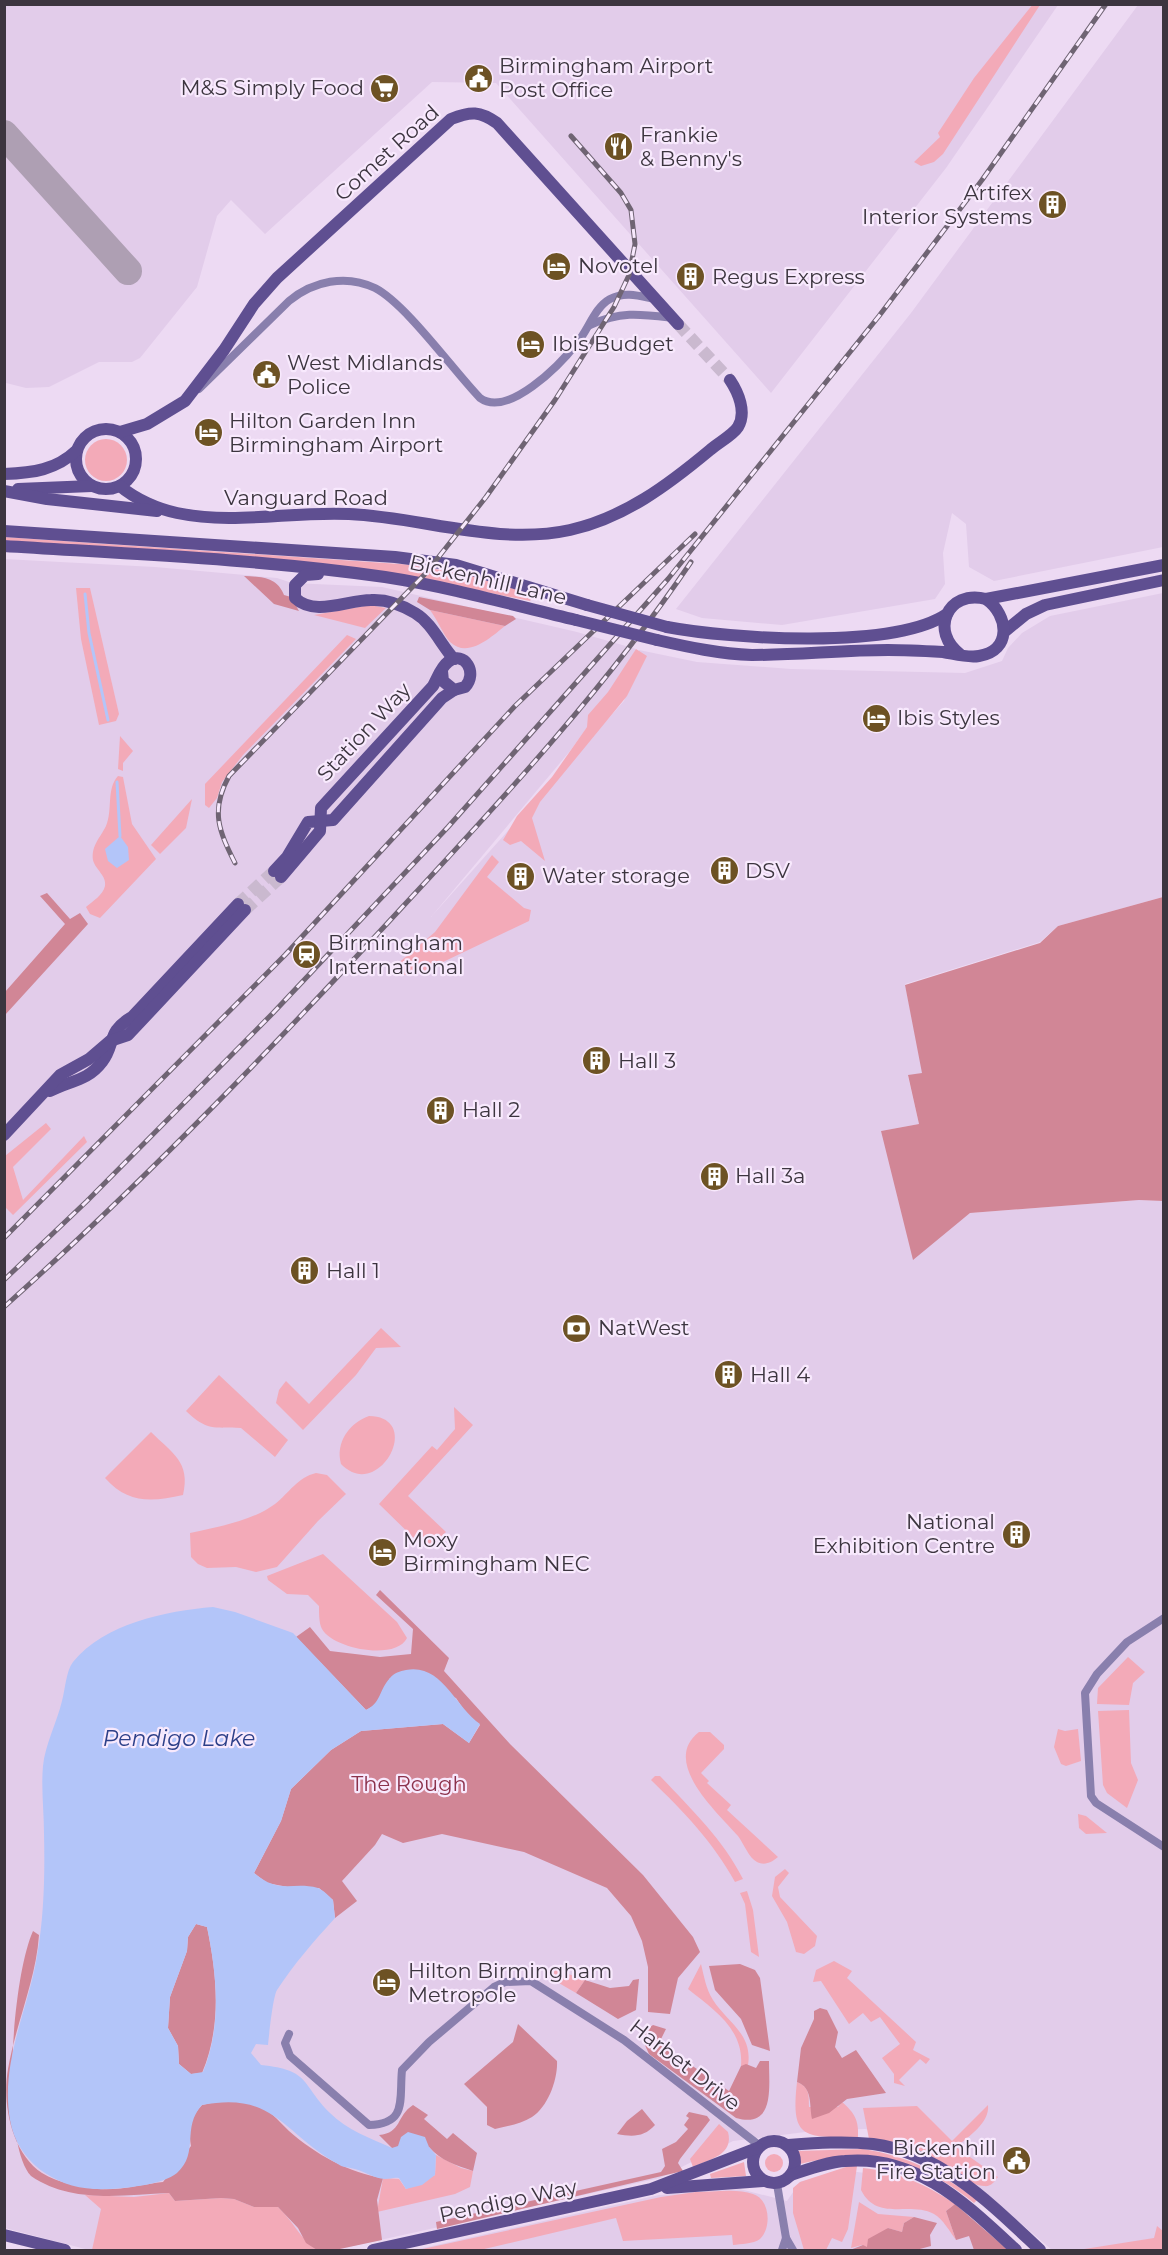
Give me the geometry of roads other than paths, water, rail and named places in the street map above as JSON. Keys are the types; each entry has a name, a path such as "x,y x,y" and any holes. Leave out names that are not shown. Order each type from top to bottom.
{"street":[{"name":"Comet Road","path":"185,401 224,350 254,304 277,278 452,119 469,112 483,113 497,123 676,321"},
{"path":"4,474 34,473 64,463 92,433 103,429 120,432 147,424 185,401 304,288 319,283 347,281 374,288 394,301 486,402 508,401 526,391 570,351 590,325 596,311 610,298 629,293 655,299"},
{"path":"590,325 608,317 632,313 676,321"},
{"name":"Vanguard Road","path":"120,486 135,498 176,513 221,518 352,514 518,534 570,530 620,514 677,478 738,427 740,396 730,380"},
{"path":"4,490 92,486 110,489 120,486 132,476 137,462 135,449 129,439 120,432"},
{"path":"77,450 77,466 82,478 92,486"},
{"path":"4,490 47,499 176,513"},
{"name":"Bickenhill Lane","path":"4,531 395,557 456,565 667,627 701,633 758,638 881,635 925,627 949,610"},
{"name":"Bickenhill Lane","path":"4,546 257,562 349,572 438,588 697,649 751,655 888,650 961,656"},
{"path":"1164,565 986,599 965,598 949,610 944,626 947,640 961,656 988,654 997,647 1004,632 1026,614 1045,605 1164,580"},
{"path":"349,572 305,575 295,585 295,598 302,604 313,608 374,600 397,604 418,614 454,659"},
{"path":"986,599 1001,613 1004,632"},
{"path":"454,659 465,661 470,666 471,677 465,687 453,690 443,681 442,671 446,663 454,659"},
{"name":"Station Way","path":"278,874 320,831 321,808 433,686 442,671"},
{"name":"Station Way","path":"319,820 333,820 442,698 453,690"},
{"path":"4,1135 60,1075 88,1059 110,1041 120,1024 132,1017 242,907"},
{"path":"1164,1618 1127,1642 1097,1674 1085,1694 1091,1796 1096,1803 1164,1847"},
{"name":"Harbet Drive","path":"289,2034 285,2043 290,2056 369,2125 378,2125 391,2121 399,2112 403,2093 402,2070 422,2048 494,1987 505,1982 531,1981 624,2040 758,2147"},
{"path":"1016,2250 961,2199 907,2170 879,2161 847,2160 791,2175 777,2184 763,2181 752,2166 758,2147 770,2141 787,2145 839,2142 875,2145 909,2154 957,2178 1040,2250"},
{"path":"787,2145 795,2162 791,2175"},
{"name":"Pendigo Way","path":"651,2189 758,2147"},
{"name":"Pendigo Way","path":"373,2250 651,2189 763,2181"},
{"path":"777,2184 786,2238 793,2250"},
{"path":"4,2235 65,2250"},
{"path":"782,2250 786,2238"}],"water":[{"path":"120,836 128,847 129,860 117,868 108,861 105,849"},
{"name":"Pendigo Lake","path":"213,1607 235,1612 293,1633 366,1710 375,1704 393,1675 404,1670 418,1670 429,1673 439,1680 471,1717 480,1724 469,1743 443,1724 361,1731 331,1750 291,1789 281,1821 254,1873 263,1880 279,1886 309,1886 320,1889 333,1900 335,1918 277,1990 268,2045 256,2044 251,2053 261,2065 277,2067 297,2075 330,2113 359,2133 392,2148 398,2146 401,2137 408,2132 425,2137 429,2147 436,2155 435,2175 422,2185 406,2189 399,2178 385,2179 344,2167 319,2152 262,2109 246,2104 227,2102 202,2105 192,2122 188,2157 184,2165 170,2177 137,2186 94,2189 65,2183 40,2169 29,2159 20,2148 14,2135 8,2099 9,2078 16,2037 33,1976 43,1911 43,1766 69,1670 73,1662 86,1649 102,1638 137,1621","holes":["196,1924 207,1927 215,1982 215,2019 209,2055 203,2072 191,2074 179,2064 178,2046 168,2028 170,1997 187,1951 188,1937"]}],"waterway":[{"path":"85,594 89,633 108,720"},
{"path":"117,782 120,836"}],"tunnel":[{"path":"678,324 730,380"},
{"path":"238,904 274,871"},
{"path":"245,910 281,877"}],"railway":[{"path":"4,1280 87,1201 273,1013 448,827 668,579 879,316 982,180 1106,4"},
{"path":"235,863 221,831 218,810 223,788 229,776 426,573 486,497 555,400 614,307 629,275 635,244 631,210 621,193 571,136"},
{"path":"4,1238 285,955 515,706 695,534"},
{"path":"4,1307 160,1160 310,1006 445,861 591,695 626,652 691,562"}],"place":[{"name":"Birmingham Airport Post Office","path":"478,78"},
{"name":"M&S Simply Food","path":"385,88"},
{"name":"Frankie & Benny's","path":"619,147"},
{"name":"Artifex Interior Systems","path":"1053,205"},
{"name":"Novotel","path":"557,266"},
{"name":"Regus Express","path":"691,277"},
{"name":"Ibis Budget","path":"531,344"},
{"name":"West Midlands Police","path":"266,375"},
{"name":"Hilton Garden Inn Birmingham Airport","path":"208,433"},
{"name":"Ibis Styles","path":"876,718"},
{"name":"DSV","path":"724,871"},
{"name":"Water storage","path":"521,876"},
{"name":"Birmingham International","path":"307,955"},
{"name":"Hall 3","path":"597,1061"},
{"name":"Hall 2","path":"441,1110"},
{"name":"Hall 3a","path":"714,1176"},
{"name":"Hall 1","path":"305,1271"},
{"name":"NatWest","path":"577,1328"},
{"name":"Hall 4","path":"729,1375"},
{"name":"National Exhibition Centre","path":"1016,1534"},
{"name":"Moxy Birmingham NEC","path":"382,1552"},
{"name":"Hilton Birmingham Metropole","path":"387,1983"},
{"name":"Bickenhill Fire Station","path":"1017,2160"}],"park label":[{"name":"The Rough","path":"409,1784"}]}
